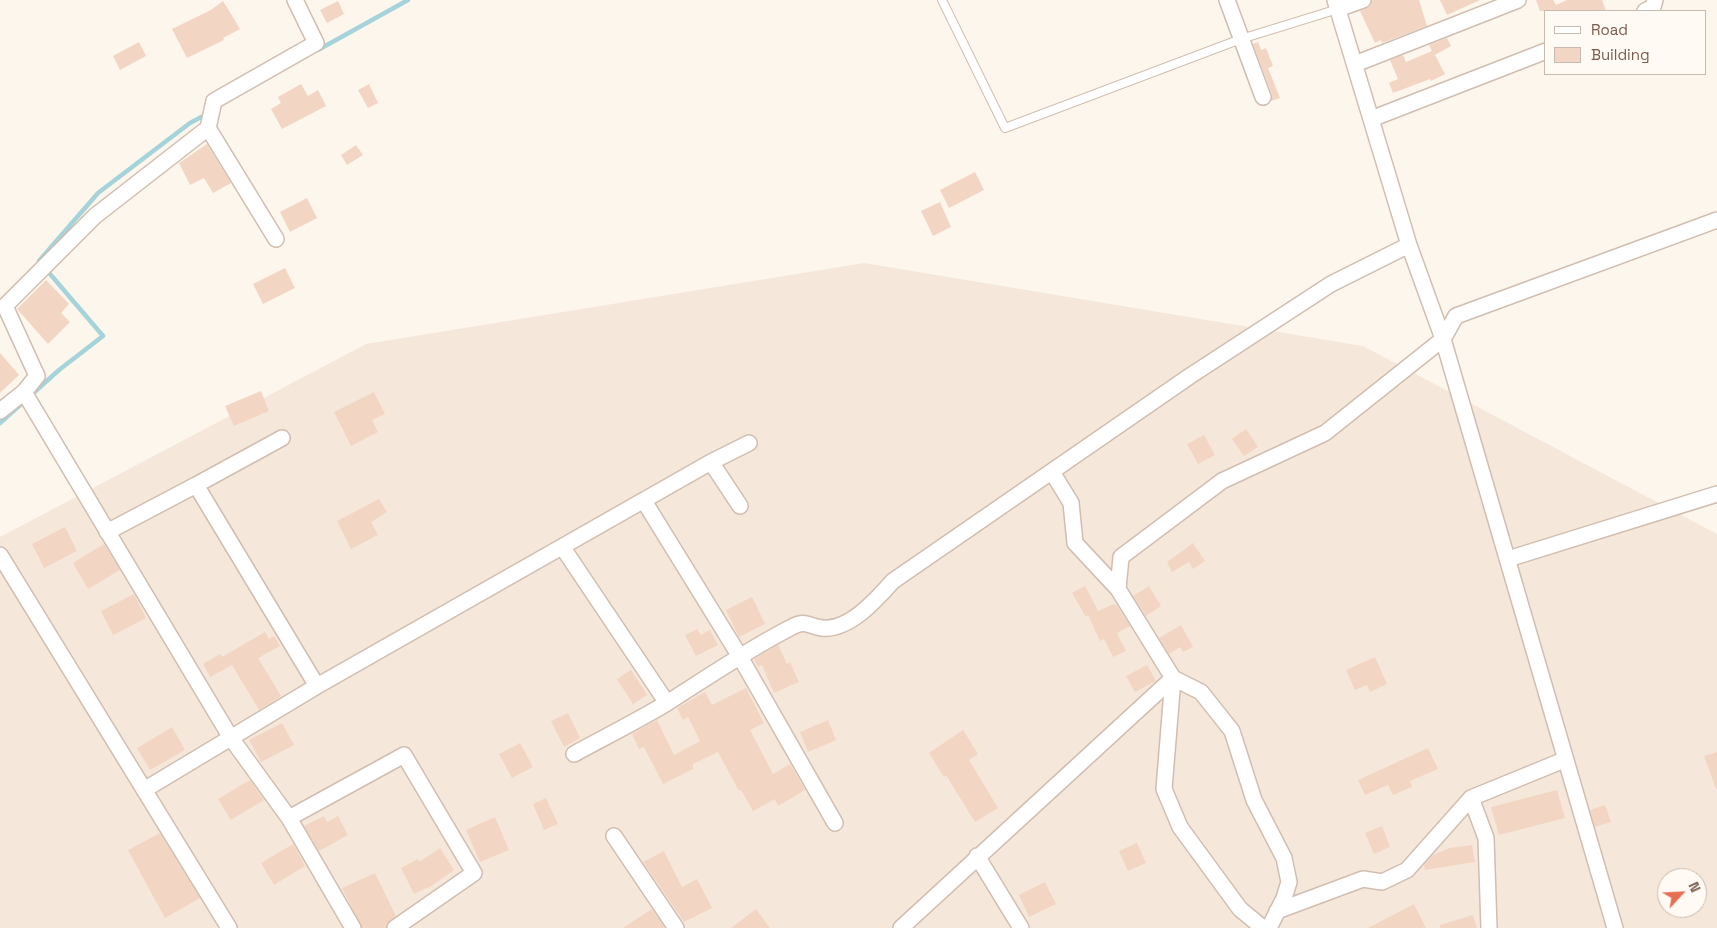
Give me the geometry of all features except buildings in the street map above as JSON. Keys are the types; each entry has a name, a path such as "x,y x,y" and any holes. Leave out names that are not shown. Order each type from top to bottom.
{"street":[{"path":"0,410 27,396 38,376 5,306 95,216 209,123 214,103 239,85 316,43 294,0"},
{"path":"1227,0 1262,97"},
{"path":"1363,0 1337,5 1409,244 1443,339 1508,559 1564,760 1615,928"},
{"path":"1355,64 1518,0"},
{"path":"1647,10 1653,7 1655,0"},
{"path":"1371,119 1544,52"},
{"path":"209,123 276,238"},
{"path":"1118,588 1121,557 1222,481 1325,433 1443,339 1456,316 1717,220"},
{"path":"574,754 667,703 739,655 793,626 806,622 823,628 844,623 870,606 893,581 1190,376 1331,284 1409,244"},
{"path":"27,396 231,738 289,818 352,928"},
{"path":"107,532 282,438"},
{"path":"144,790 317,686 563,548 711,462 749,443"},
{"path":"711,462 740,506"},
{"path":"1052,472 1071,503 1075,543 1118,588 1173,678 1201,692 1232,731 1254,800 1284,858 1289,882 1269,928"},
{"path":"196,485 317,686"},
{"path":"1508,559 1717,494"},
{"path":"644,501 739,655 834,823"},
{"path":"563,548 667,703"},
{"path":"0,555 228,928"},
{"path":"901,928 976,856 1173,678"},
{"path":"1173,678 1164,789 1180,827 1240,909 1263,928"},
{"path":"289,818 404,755 474,873 395,928"},
{"path":"1277,911 1364,879 1382,882 1407,870 1471,798 1564,760"},
{"path":"1471,798 1486,838 1489,928"},
{"path":"614,836 676,928"},
{"path":"976,856 1021,928"}],"lane":[{"path":"942,0 1005,128 1337,5"}],"shaded area":[{"path":"864,263 1363,346 1717,534 1717,928 0,928 0,537 366,344"}],"waterway":[{"path":"318,50 408,0"},
{"path":"0,423 59,370 103,336 39,261 98,193 190,123 207,114"}]}
